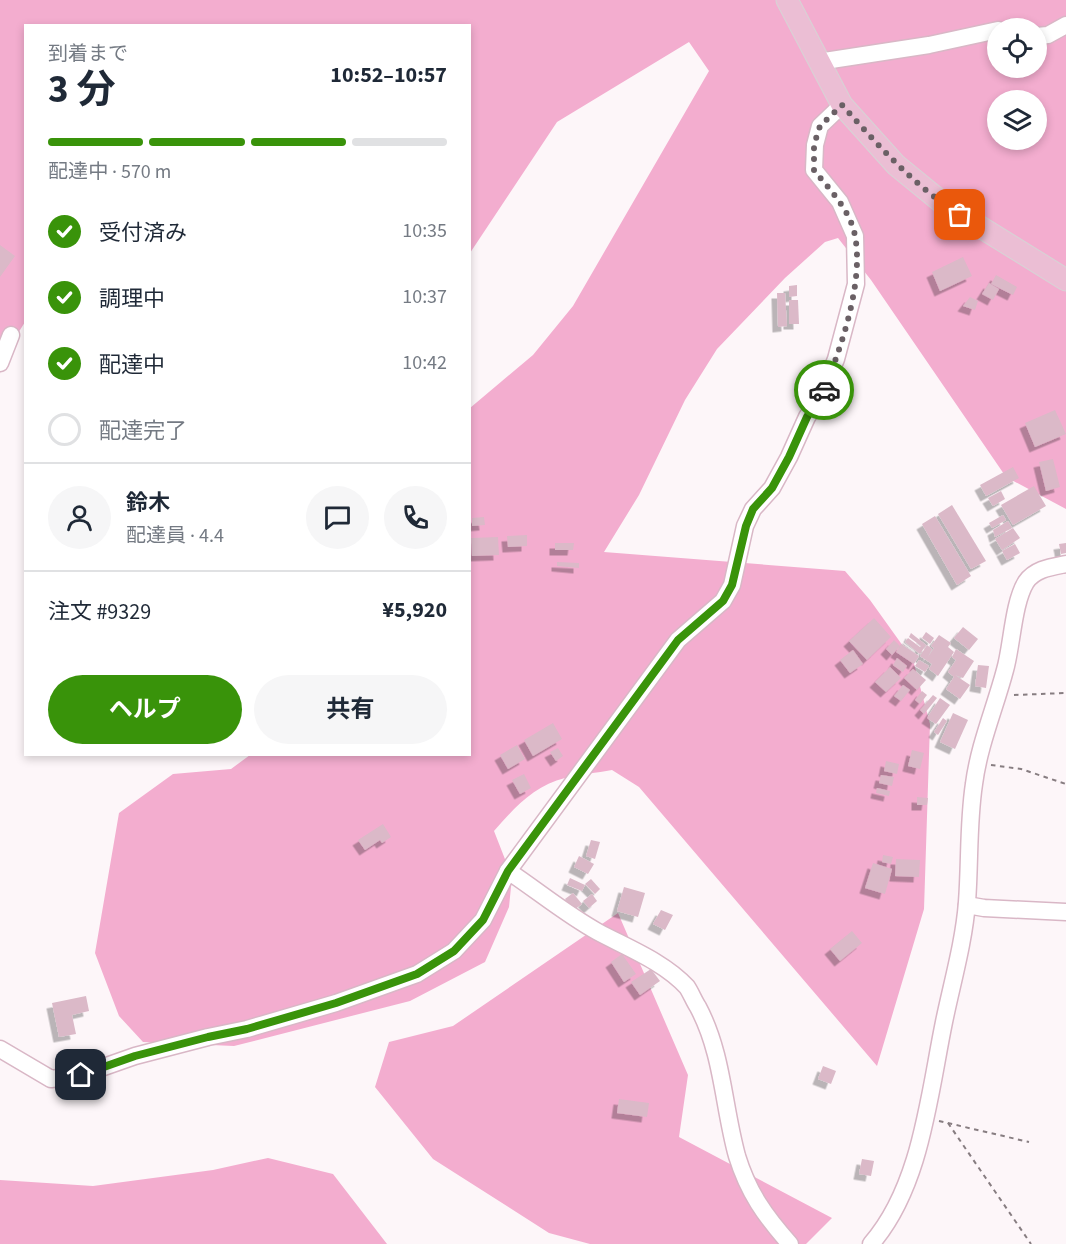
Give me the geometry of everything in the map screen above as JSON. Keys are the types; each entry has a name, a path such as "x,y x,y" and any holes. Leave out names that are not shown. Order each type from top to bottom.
{"main road":[{"path":"786,0 842,105 896,165 945,205 1066,280"}],"street":[{"path":"1047,35 1066,25"},
{"path":"818,62 929,45 987,32"},
{"path":"0,1048 51,1079 81,1075 135,1056 247,1029 387,986 417,974 454,951 483,920 508,871 678,640 723,601 732,585 746,526 753,509 772,488 807,417 821,396 836,358 856,284 855,236 840,202 814,170 814,145 820,126 842,105"},
{"path":"0,363 10,335"},
{"path":"875,1242 903,1195 911,1174 924,1118 967,905 973,787 977,764 1007,665 1020,594 1027,580 1040,570 1066,564"},
{"path":"508,871 597,931 636,951 669,972 687,988 708,1025 715,1045 737,1156 754,1199 790,1244"},
{"path":"967,905 1066,912"}],"path":[{"path":"999,695 1066,693"},
{"path":"977,764 1021,769 1066,784"},
{"path":"924,1118 1029,1142"},
{"path":"948,1123 1031,1244"}],"shaded area":[{"path":"0,0 1066,0 1066,509 1006,477 871,280 838,238 825,242 785,278 717,349 685,400 639,495 604,552 845,571 870,600 913,660 930,724 924,909 877,1066 639,787 612,770 554,781 544,786 517,806 494,831 512,877 509,907 485,962 410,1001 234,1046 143,1042 119,1016 95,953 119,813 173,774 231,769 249,756 471,756 471,407 533,355 573,306 709,71 689,42 557,122 471,251 471,24 24,24 24,324 2,359 0,374"},
{"path":"618,913 688,1075 679,1137 832,1218 806,1244 590,1244 549,1233 433,1159 375,1087 389,1042 453,1026"},
{"path":"268,1158 333,1174 387,1244 0,1244 0,1180 93,1186 213,1170"}],"building":[{"path":"0,245 15,256 0,277"},
{"path":"963,257 972,276 940,291 932,272"},
{"path":"996,275 1017,287 1013,295 991,284"},
{"path":"989,283 999,289 993,300 982,294"},
{"path":"797,285 797,296 789,297 789,286"},
{"path":"777,293 785,293 787,326 778,327"},
{"path":"970,297 978,301 975,310 963,306"},
{"path":"789,300 798,300 799,324 789,324"},
{"path":"1055,410 1066,434 1035,447 1025,423"},
{"path":"1053,459 1060,487 1046,491 1039,462"},
{"path":"1013,467 1019,478 986,496 980,485"},
{"path":"1034,486 1046,506 1013,525 1001,505"},
{"path":"1001,491 1005,499 993,506 988,498"},
{"path":"952,505 986,561 971,569 938,514"},
{"path":"1003,515 1006,520 992,528 989,523"},
{"path":"935,516 971,576 957,585 922,524"},
{"path":"484,517 485,525 472,526 472,518"},
{"path":"1008,521 1012,528 995,537 993,530"},
{"path":"1013,528 1020,538 1002,550 995,539"},
{"path":"527,535 527,546 508,547 507,536"},
{"path":"498,537 499,555 472,556 471,538"},
{"path":"555,543 574,543 573,550 555,550"},
{"path":"1066,543 1066,553 1061,554 1059,544"},
{"path":"1015,544 1020,553 1007,560 1002,551"},
{"path":"557,562 579,563 579,568 557,566"},
{"path":"874,618 891,637 867,660 849,641"},
{"path":"963,627 978,639 969,650 954,638"},
{"path":"926,632 934,638 930,644 922,638"},
{"path":"911,633 926,645 920,654 905,642 908,638 921,646 909,637"},
{"path":"939,635 951,643 948,647 954,652 938,676 929,669 932,664 920,656 927,645 932,649 928,657 934,648 931,646"},
{"path":"894,640 900,646 892,655 886,649"},
{"path":"901,644 919,656 914,664 896,652"},
{"path":"956,649 974,661 963,678 955,675 970,685 960,699 946,689 954,677 948,672 956,660 952,657"},
{"path":"853,650 863,664 850,673 840,660"},
{"path":"897,658 907,666 903,672 893,665"},
{"path":"919,660 929,666 925,672 915,666"},
{"path":"978,665 989,666 986,688 975,686"},
{"path":"890,667 901,678 886,692 875,682"},
{"path":"913,669 926,680 917,690 904,678"},
{"path":"903,685 910,690 901,701 894,696"},
{"path":"922,691 927,695 920,704 915,700"},
{"path":"933,695 937,698 924,714 920,710"},
{"path":"940,698 950,705 936,724 927,718"},
{"path":"953,713 968,720 955,749 940,742"},
{"path":"943,718 947,721 938,735 934,732"},
{"path":"553,723 562,739 533,756 524,740"},
{"path":"517,745 525,759 508,769 500,755"},
{"path":"558,748 563,756 556,761 550,752"},
{"path":"912,750 924,753 920,769 908,766"},
{"path":"886,761 899,764 897,774 884,771"},
{"path":"524,774 531,788 520,794 512,780"},
{"path":"881,775 894,777 892,786 879,783"},
{"path":"877,788 890,791 889,796 876,793"},
{"path":"917,797 928,798 927,805 917,805"},
{"path":"383,824 391,837 382,843 380,840 365,850 358,840"},
{"path":"591,840 600,842 595,859 586,856"},
{"path":"883,855 893,857 891,864 882,862"},
{"path":"579,856 594,864 588,874 574,867"},
{"path":"896,859 920,860 919,877 895,876"},
{"path":"873,863 892,869 885,894 865,888"},
{"path":"570,878 585,885 582,891 567,885"},
{"path":"591,879 600,889 595,894 585,884"},
{"path":"624,887 645,893 638,917 617,911"},
{"path":"573,893 582,904 574,910 565,899"},
{"path":"592,894 597,901 589,908 583,901"},
{"path":"661,910 673,915 665,930 653,924"},
{"path":"852,931 862,943 840,961 830,949"},
{"path":"622,954 636,974 624,982 611,962"},
{"path":"651,969 660,981 640,995 631,982"},
{"path":"86,996 89,1011 72,1015 76,1034 59,1037 52,1003"},
{"path":"823,1066 836,1071 831,1084 818,1079"},
{"path":"619,1099 649,1103 647,1117 617,1113"},
{"path":"862,1159 874,1161 871,1176 859,1174"}],"way so far":[{"path":"824,390 846,323 856,284 856,268 855,236 840,202 814,170 814,145 820,126 842,105 896,165 960,215"}],"route":[{"path":"81,1075 135,1056 247,1029 336,1003 417,974 454,951 483,920 508,871 678,640 723,601 732,585 746,526 753,509 772,488 807,417 824,390"}]}
